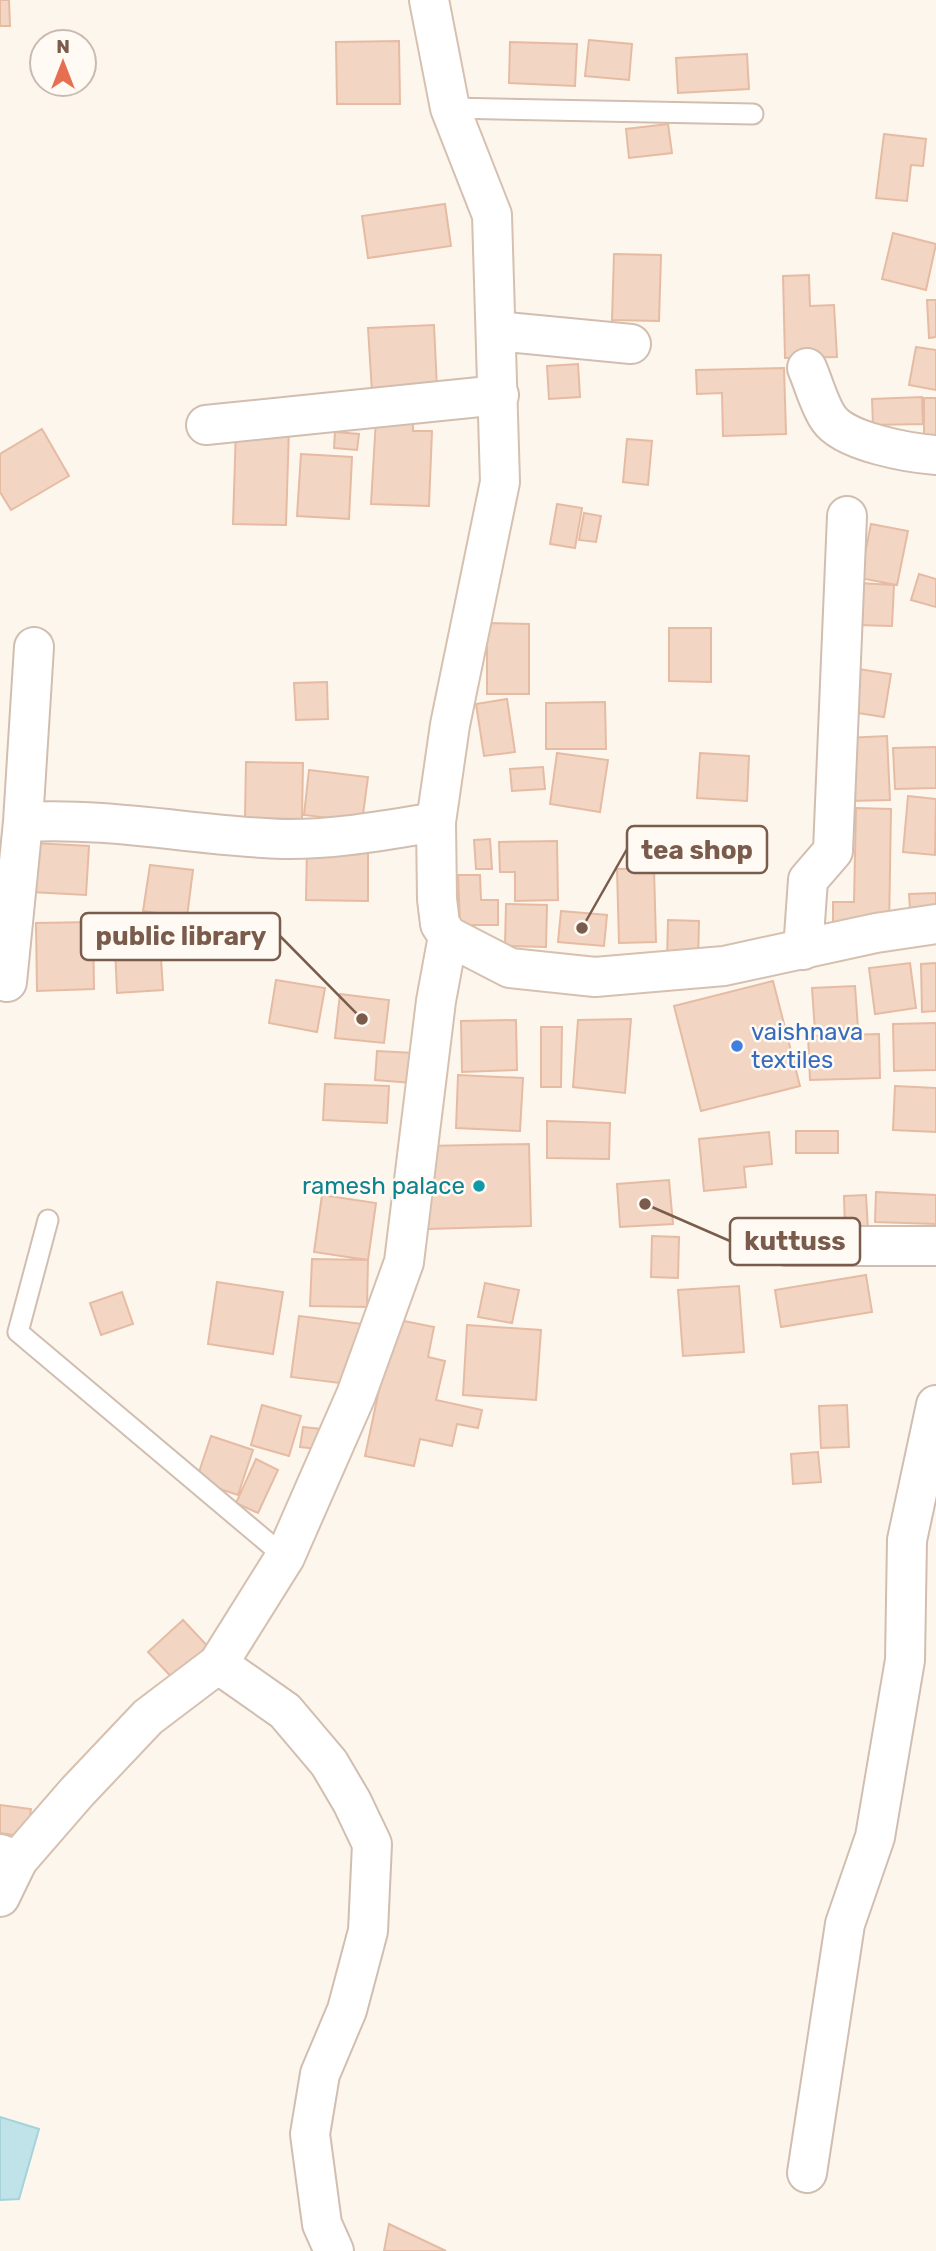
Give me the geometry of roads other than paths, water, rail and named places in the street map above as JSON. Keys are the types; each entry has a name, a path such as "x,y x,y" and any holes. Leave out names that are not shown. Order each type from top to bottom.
{"street":[{"path":"429,0 450,108 492,215 499,396 500,482 450,725 436,822 440,924 449,936 510,968 595,977 724,966 876,933 936,924"},
{"path":"496,331 631,344"},
{"path":"807,368 830,420 860,440 919,454 936,455"},
{"path":"206,425 499,396"},
{"path":"803,950 808,880 833,851 846,516"},
{"path":"7,982 23,822 34,647"},
{"path":"23,822 63,820 193,833 328,839 436,822"},
{"path":"0,1897 9,1857 78,1791 148,1717 218,1664 285,1558 356,1395 404,1262 436,1001 449,936"},
{"path":"788,1246 936,1246"},
{"path":"807,2173 845,1924 875,1837 905,1660 907,1540 929,1472 936,1405"},
{"path":"218,1664 285,1711 329,1763 372,1844 368,1931 347,2010 320,2074 310,2134 321,2224 334,2251"}],"lane":[{"path":"450,108 753,114"},
{"path":"48,1220 18,1332 285,1558"}],"water":[{"path":"0,2117 39,2129 19,2199 0,2200"}],"place":[{"name":"tea shop","path":"582,928"},
{"name":"public library","path":"362,1019"},
{"name":"vaishnava textiles","path":"737,1046"},
{"name":"ramesh palace","path":"479,1186"},
{"name":"kuttuss","path":"645,1204"}]}
